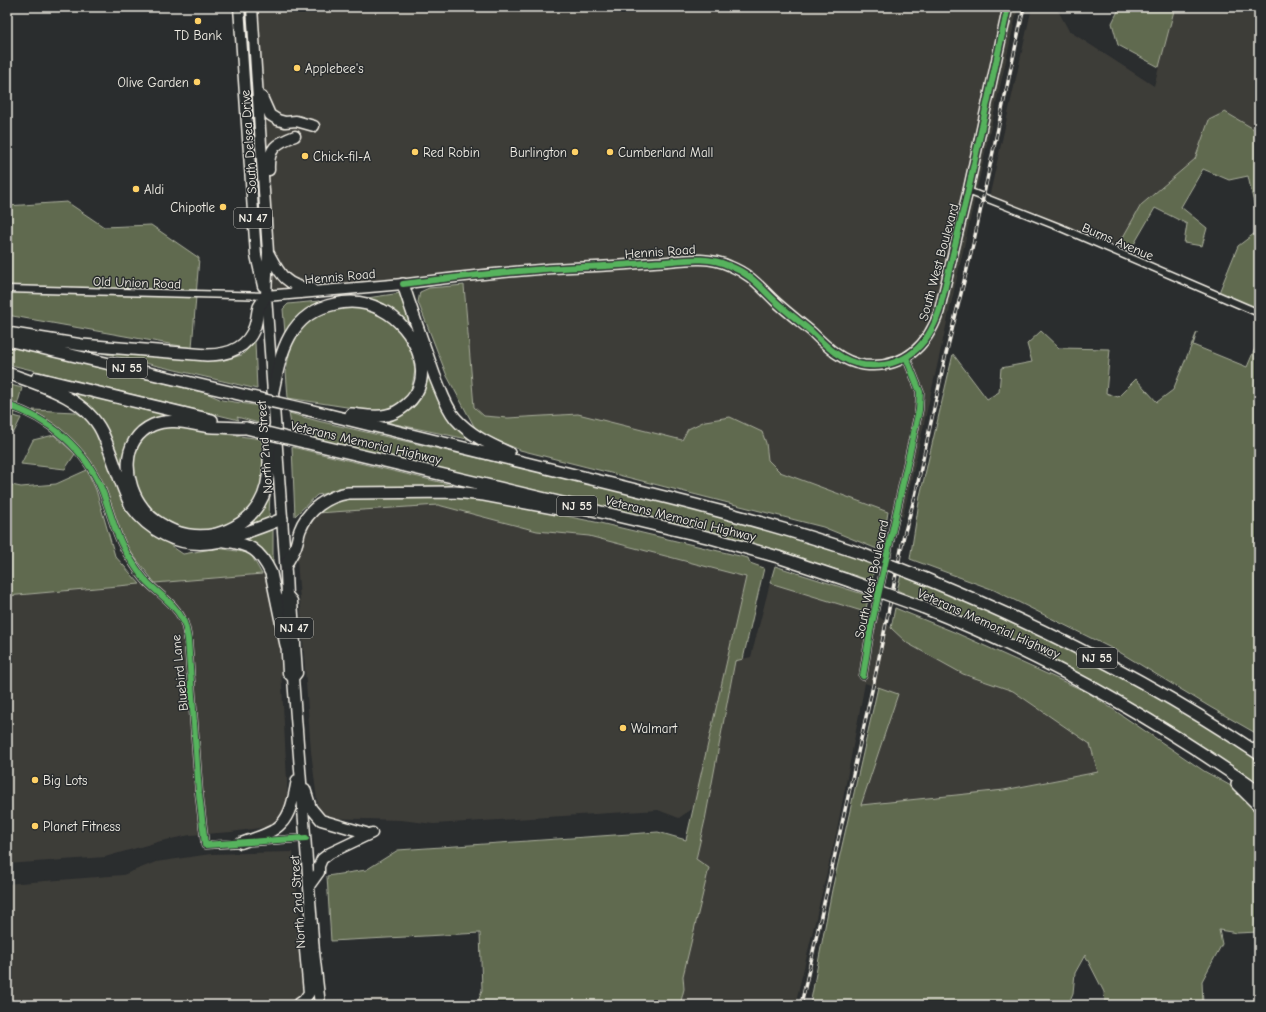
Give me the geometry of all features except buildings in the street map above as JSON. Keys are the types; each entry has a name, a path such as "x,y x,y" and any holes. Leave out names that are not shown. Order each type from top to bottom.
{"highway":[{"path":"403,284 422,343 446,404 455,418 467,430 489,444 512,454 627,487"},
{"path":"7,333 82,345 221,355 235,350 249,338 255,326 259,307 266,296"},
{"path":"273,391 285,345 292,331 303,318 330,304 358,302 375,307 396,319 410,334 418,351 421,376 415,396 403,407 393,413 379,416 309,410"},
{"name":"Veterans Memorial Highway","path":"7,340 309,410 627,487 792,531 862,554 989,605 1053,635 1115,667 1218,727 1259,754"},
{"path":"7,372 56,392 74,402 91,416 101,430 131,506 138,516 147,524 171,538 194,544 209,544 282,520"},
{"name":"Veterans Memorial Highway","path":"7,372 686,532 778,557 847,580 922,607 1004,643 1069,675 1187,743 1259,792"},
{"path":"246,428 167,422 153,425 142,432 132,446 128,459 128,468 133,492 143,509 162,525 171,530 187,534 202,536 222,533 240,524 255,510 264,495 268,479 269,452 276,427"},
{"path":"286,565 296,545 302,526 310,514 329,499 337,495 348,493 470,493 686,532"},
{"path":"221,541 241,543 252,548 260,554 267,564 271,573 286,644"},
{"path":"1218,727 1238,733 1259,746"},
{"path":"1187,743 1247,793 1259,806"}],"main road":[{"name":"South Delsea Drive","path":"239,7 256,255 266,296"},
{"name":"South Delsea Drive","path":"252,7 268,252 266,296"},
{"path":"254,23 258,14 258,7"},
{"path":"258,89 266,108 270,114 278,120 285,122 296,121 314,126"},
{"path":"266,215 271,205 270,157 272,149 280,142 295,136"},
{"path":"268,252 282,276 289,283 304,288 327,287 336,289"},
{"name":"Hennis Road","path":"266,296 403,284"},
{"name":"North 2nd Street","path":"266,296 286,565 287,595 284,601 288,673 293,678 311,917 320,1005"},
{"name":"North 2nd Street","path":"287,595 292,601 296,650 297,673 293,678"},
{"path":"299,770 312,808 321,820 369,833 322,858 319,866 319,872 309,886"},
{"path":"241,843 271,831 281,824 291,807 299,770"},
{"path":"297,1005 304,1000 309,993 304,939 305,930 311,917"}],"street":[{"name":"South West Boulevard","path":"863,676 870,632 919,410 920,392 906,357 916,350 927,338 941,303 968,191 1008,7"},
{"name":"Burns Avenue","path":"968,191 1059,227 1259,313"},
{"name":"Hennis Road","path":"403,284 464,276 562,268 683,259 708,260 730,266 752,278 775,301 792,314 830,350 842,358 856,363 873,365 890,363 906,357"},
{"name":"Old Union Road","path":"7,289 266,296"},
{"name":"Bluebird Lane","path":"7,405 19,409 47,423 71,443 83,458 102,490 118,536 130,560 142,576 176,608 184,621 188,640 205,845 241,843"},
{"path":"241,843 306,838"}],"shaded area":[{"name":"Cumberland Mall","path":"252,7 1018,7 903,517 780,472 768,460 766,443 682,440 578,414 508,418 484,416 474,407 464,276 266,296 248,54 254,23"},
{"path":"1032,7 1056,7 1069,31 1154,86 1175,7 1259,7 1259,132 1225,112 1209,120 1195,159 1141,205 1118,246 989,198"},
{"path":"438,505 537,531 589,536 746,577 694,807 679,818 658,810 434,824 401,820 328,818 318,808 311,751 297,559 302,530 317,513"},
{"path":"276,572 287,803 284,813 276,822 266,827 231,832 190,835 161,841 105,857 7,864 7,596"},
{"path":"770,583 879,616 907,643 963,674 1013,691 1090,744 1098,772 1004,790 861,805 898,694 865,683 837,830 795,1005 680,1005 684,989 683,976 696,859 705,820 735,661 751,657"},
{"path":"293,852 309,1005 7,1005 7,884 123,875 156,862 211,854"},
{"path":"389,998 391,1005 333,1005 333,1000"}],"green space":[{"path":"1120,7 1175,7 1159,67 1118,45 1112,23"},
{"path":"1225,112 1259,132 1259,227 1248,176 1229,180 1203,169 1181,207 1207,228 1202,246 1184,243 1187,224 1155,208 1130,251 1118,246 1141,205 1195,159 1209,120"},
{"path":"67,202 104,227 151,225 199,258 192,348 7,315 7,206"},
{"path":"1259,230 1259,313 1218,295 1238,246"},
{"path":"464,285 474,407 484,416 508,418 578,414 682,440 688,429 705,421 730,417 762,432 766,443 768,460 780,472 888,512 882,551 823,527 520,450 482,434 474,426 447,376 418,302 420,292 429,288"},
{"path":"401,293 414,332 390,307 360,299"},
{"path":"319,301 285,333 283,309 288,304"},
{"path":"352,305 388,316 404,330 411,349 415,370 411,391 401,405 379,412 288,398 286,371 292,338 304,323 325,309"},
{"path":"1041,331 1059,348 1110,349 1106,393 1118,397 1136,379 1157,402 1173,390 1197,332 1193,345 1247,367 1259,339 1259,735 1121,653 994,590 910,559 920,496 953,354 987,399 999,392 1001,368 1032,362 1027,344"},
{"path":"255,342 257,389 102,353 221,361 242,355"},
{"path":"7,346 206,393 222,400 259,406 262,424 237,417 239,420 7,364"},
{"path":"426,362 450,421 472,440 381,421 412,409 424,390"},
{"path":"7,384 22,388 14,416 21,418 14,432 7,430"},
{"path":"61,388 168,414 131,436 121,469 113,443 97,413"},
{"path":"33,410 75,412 89,420 101,443 119,489 137,522 183,554 217,548 250,553 262,574 155,583 126,546 110,501 91,461 73,440"},
{"path":"289,413 650,498 825,546 874,563 872,581 746,541 310,438 321,433 292,430"},
{"path":"169,426 261,439 264,451 263,490 247,512 226,528 202,532 177,529 155,513 138,491 131,467 137,446 152,430"},
{"path":"54,435 75,454 65,469 21,464 33,440"},
{"path":"292,447 456,486 362,487 317,495 295,516"},
{"path":"87,470 96,490 115,556 140,584 7,596 7,484 21,487 56,484"},
{"path":"270,490 269,519 241,530"},
{"path":"378,497 461,497 501,501 517,506 600,523 748,558 750,563 764,568 743,659 735,661 705,820 696,859 709,868 683,976 684,989 680,1005 477,1005 482,990 480,933 331,941 327,876 366,870 398,850 658,832 686,840 746,577 589,536 537,531 438,505 317,513 338,500"},
{"path":"273,527 273,565 258,546 244,538"},
{"path":"775,566 869,596 865,612 770,583"},
{"path":"901,575 955,594 1126,677 1259,760 1259,788 1208,751 1093,683 897,590"},
{"path":"895,608 954,632 1089,693 1204,771 1231,786 1259,814 1259,932 1237,933 1219,930 1222,944 1202,981 1203,1005 1105,1005 1104,992 1085,955 1075,973 1073,993 1068,1005 810,1005 832,890 878,687 898,694 861,805 1004,790 1098,772 1090,744 1013,691 963,674 907,643 891,628"}],"railway":[{"path":"801,1005 875,677 904,535 915,496 945,358 973,245 1024,7"}],"cycle path":[{"path":"403,284 482,274 542,269 612,266 688,260 713,261 738,269 750,277 829,348 849,361 864,365 878,365 902,359 912,353 928,336 939,312 968,191 1008,7"},
{"path":"863,676 870,632 919,410 920,392 906,357"},
{"path":"7,405 37,418 51,427 64,437 86,461 102,490 121,543 126,552 143,577 171,604 183,620 186,627 188,640 199,793 205,845 306,838"}],"place":[{"name":"TD Bank","path":"198,21"},
{"name":"Applebee's","path":"297,68"},
{"name":"Olive Garden","path":"197,82"},
{"name":"Red Robin","path":"415,152"},
{"name":"Burlington","path":"575,152"},
{"name":"Cumberland Mall","path":"610,152"},
{"name":"Chick-fil-A","path":"305,156"},
{"name":"Aldi","path":"136,189"},
{"name":"Chipotle","path":"223,207"},
{"name":"Walmart","path":"623,728"},
{"name":"Big Lots","path":"35,780"},
{"name":"Planet Fitness","path":"35,826"}]}
